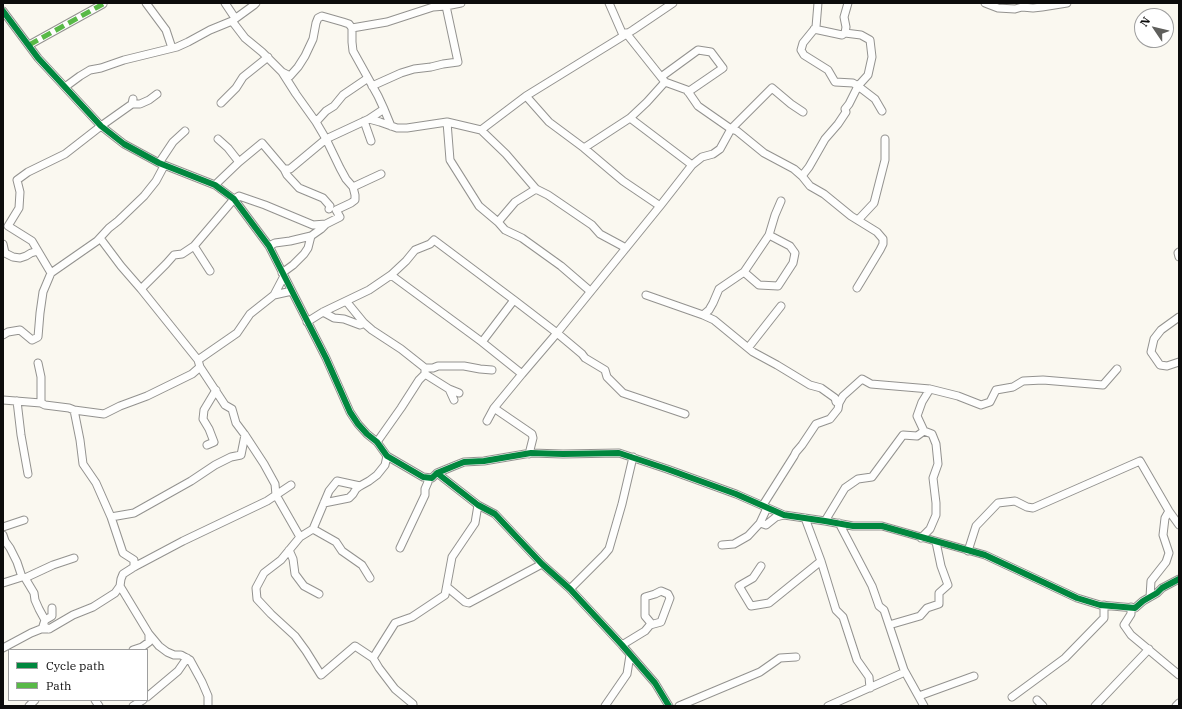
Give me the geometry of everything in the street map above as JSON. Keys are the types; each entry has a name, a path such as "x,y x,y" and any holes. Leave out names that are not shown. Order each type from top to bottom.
{"street":[{"path":"146,3 166,30 172,48"},
{"path":"225,3 245,38 268,57 282,72 316,122 326,138 346,179 353,187 355,195 355,200 336,210 340,217 326,224 311,236 275,243 269,246"},
{"path":"65,87 90,70 172,48 188,42 210,30 234,20 256,3"},
{"path":"352,28 386,22 433,5 446,6 461,3"},
{"path":"608,3 624,34 663,80 687,90 698,106 731,129 737,131 764,153 794,169 810,186 828,197 851,216 877,232 883,239 883,244 857,288"},
{"path":"481,130 526,96 673,3"},
{"path":"818,3 816,27 803,43 801,50 804,54 828,70 836,82 852,83 875,99 882,112"},
{"path":"845,33 846,27 844,17 848,3"},
{"path":"985,3 998,8 1015,9 1022,7 1037,8 1067,3"},
{"path":"29,45 103,4"},
{"path":"372,86 414,69 431,68 443,64 458,62 446,6"},
{"path":"3,11 38,58 101,126 124,144 162,164 214,185 234,199 269,246 326,358 350,412 358,424 377,442 387,456 423,477 432,478 438,473 464,462 484,461 529,454 619,453 736,494 784,515 825,520 853,526 882,526 985,555 1078,598 1100,605 1135,608 1162,588 1179,579"},
{"path":"282,72 290,76 298,67 313,39 318,18 322,16 343,22 349,24 352,28"},
{"path":"352,28 351,35 353,51 384,109 391,126"},
{"path":"802,176 814,160 814,156 825,139 846,112 845,109 858,86 868,75 872,57 870,40 861,35 845,33 842,35 814,29"},
{"path":"584,148 630,118 663,80 698,50 711,52 723,68 688,92"},
{"path":"221,103 236,88 243,77 268,57"},
{"path":"316,122 326,111 334,106 343,95 368,78"},
{"path":"487,421 494,408 557,333 692,165 702,157 713,154 720,149 731,129 772,88 803,112"},
{"path":"51,273 32,241 8,226 19,208 20,192 17,180 28,172 65,154 133,101 140,104 157,94"},
{"path":"526,96 549,122 623,180 660,206"},
{"path":"284,168 290,169 326,138 367,120 384,109"},
{"path":"630,118 692,165"},
{"path":"367,120 397,128 447,122 481,130 506,154 536,189 548,195 592,225 600,234 626,248"},
{"path":"367,120 371,142"},
{"path":"447,122 450,160 479,206 505,230 522,238 561,266 590,291"},
{"path":"3,335 8,332 20,330 32,340 38,338 43,292 51,273 100,238 144,196 156,181 162,164 173,142 185,130"},
{"path":"218,139 228,148 239,162"},
{"path":"858,220 874,203 885,160 885,139"},
{"path":"214,185 262,143 299,188 320,195 330,206 329,209"},
{"path":"353,187 381,174"},
{"path":"498,222 515,202 536,189"},
{"path":"141,289 174,255 182,254 194,246 234,199 239,196 313,225 326,224"},
{"path":"703,315 709,310 719,289 744,272 758,252 769,235 774,215 781,201"},
{"path":"744,272 759,285 778,286 793,263 795,253 790,246 769,235"},
{"path":"274,295 283,274 304,254 308,248 311,236"},
{"path":"100,238 199,363 225,405 232,409 236,423 264,464 274,484 276,495 300,537"},
{"path":"307,322 323,312 369,290 391,275 415,250 430,244 434,240 557,333 582,354 584,358 605,370 607,377 623,393 685,414"},
{"path":"3,244 5,253 13,257 20,258 38,251"},
{"path":"194,246 210,271"},
{"path":"1179,252 1179,257"},
{"path":"391,275 482,342 522,374"},
{"path":"3,400 41,403 45,405 104,414 192,374 199,363 237,333 250,314 274,295 292,291"},
{"path":"646,295 714,320 753,352 810,386 821,388 835,398 836,402 839,403"},
{"path":"482,342 514,300"},
{"path":"346,301 364,323 372,330 401,349 449,390 460,393"},
{"path":"748,348 781,306"},
{"path":"323,312 334,318 360,325 364,323"},
{"path":"1179,317 1161,330 1154,339 1151,352 1160,365 1167,366 1179,362"},
{"path":"38,362 42,377 41,403"},
{"path":"377,442 425,371 438,366 464,366 492,370"},
{"path":"722,544 734,544 748,536 760,523 765,507 796,452 816,424 830,419 838,409 839,403 843,396 862,379 871,384 930,389 958,396 981,405 990,402 996,390 1013,387 1023,381 1043,380 1103,385 1117,369"},
{"path":"921,538 930,529 936,515 933,478 938,464 936,444 932,434 924,431 917,416 922,402 930,389"},
{"path":"208,445 214,442 209,429 203,420 204,410 216,390"},
{"path":"449,390 454,400"},
{"path":"17,401 28,474"},
{"path":"494,408 532,434 533,438 529,454"},
{"path":"74,410 83,464 96,483 111,517 123,553 134,560 134,567"},
{"path":"825,520 845,488 858,479 872,477 903,435 917,436 924,431"},
{"path":"111,517 134,513 186,484 215,465 231,457 241,455 245,435"},
{"path":"324,503 349,498 356,489 377,475 385,465 387,456"},
{"path":"570,589 604,555 608,548 622,504 633,457"},
{"path":"968,551 976,526 998,503 1015,501 1027,507 1033,508 1140,461 1169,511 1179,525"},
{"path":"438,473 478,505 495,514 542,564 570,589 655,683 669,706"},
{"path":"329,478 360,486"},
{"path":"400,548 410,519 425,495 428,482 427,478"},
{"path":"337,481 329,491 313,530 300,537 281,560 264,573 256,588 257,599 295,636 321,675 355,646 374,658 379,668 395,689 413,704 413,706"},
{"path":"3,648 31,633 49,629 73,614 94,607 114,594 120,586 121,578 134,567 183,540 244,512 291,485"},
{"path":"374,658 395,624 412,617 445,594 452,557 475,523 478,505"},
{"path":"1150,597 1151,581 1166,562 1169,553 1163,535 1165,518 1169,511"},
{"path":"760,523 766,525 776,517 784,515"},
{"path":"805,518 821,561 836,610 843,617 857,660 869,677 870,688"},
{"path":"3,527 24,520"},
{"path":"839,523 872,586 879,606 884,610 905,672 924,706"},
{"path":"313,530 336,542 342,550 362,565 370,578"},
{"path":"3,535 23,577 34,593 37,605 45,620"},
{"path":"889,625 920,616 927,608 939,604 939,593 948,585 941,566 936,542"},
{"path":"289,550 293,559 295,574 304,586 318,594"},
{"path":"3,583 74,558"},
{"path":"761,566 753,578 739,586 751,606 769,602 821,561"},
{"path":"447,587 465,602 469,603 542,564"},
{"path":"120,586 149,634 159,646 166,652 174,655 180,655 190,660 208,696 208,706"},
{"path":"622,645 645,631 650,625 661,622 670,598 668,594 661,591 645,596 644,616 650,622 650,625"},
{"path":"1012,698 1065,658 1104,618 1104,605"},
{"path":"49,629 43,626 45,620 52,616 52,608"},
{"path":"1131,608 1131,614 1124,625 1131,635 1179,675"},
{"path":"137,649 149,642 149,634"},
{"path":"1095,706 1149,649"},
{"path":"605,706 627,674 630,655"},
{"path":"679,706 760,672 780,658 796,656"},
{"path":"148,696 178,671 187,658"},
{"path":"828,706 905,672"},
{"path":"919,696 974,676"},
{"path":"1037,700 1043,706"},
{"path":"1176,706 1179,703"}],"marked path":[{"path":"29,45 103,4"}],"cycle path":[{"path":"3,11 38,58 101,126 124,144 159,163 215,185 234,199 269,246 326,358 350,412 358,424 377,442 387,456 423,477 432,478 437,473 478,505 495,514 542,564 570,589 622,645 655,683 669,706"},
{"path":"437,473 464,462 484,461 531,453 619,453 736,494 784,515 853,526 882,526 985,555 1077,598 1100,605 1135,608 1162,588 1179,579"}]}
